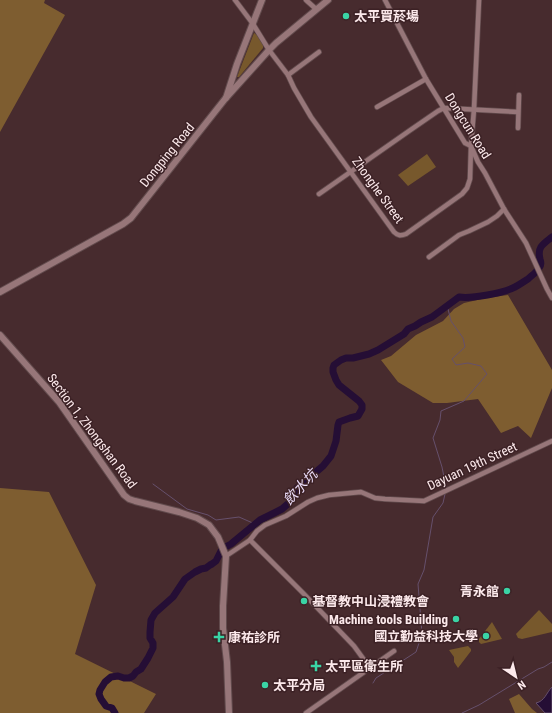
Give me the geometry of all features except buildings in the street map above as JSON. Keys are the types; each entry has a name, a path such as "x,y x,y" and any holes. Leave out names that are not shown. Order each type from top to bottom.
{"main road":[{"path":"225,99 262,0"},
{"name":"Dongping Road","path":"0,292 123,224 131,218 225,99 269,50 328,0"},
{"name":"Section 1, Zhongshan Road","path":"0,335 59,402 124,495 135,501 197,518 209,525 220,540 226,556"},
{"path":"226,556 223,592 223,628 227,662 229,713"}],"street":[{"name":"Zhonghe Street","path":"235,0 288,75 306,109 394,232 401,236 454,200 467,188 470,178 479,0"},
{"path":"306,0 316,10"},
{"name":"Dongcun Road","path":"385,0 426,78 465,143 471,146 478,162 504,209 526,243 552,298"},
{"path":"288,75 320,52"},
{"path":"377,107 426,78"},
{"path":"518,128 519,95"},
{"path":"319,194 444,108 518,112"},
{"path":"429,257 459,235 488,222 504,209"},
{"name":"Dayuan 19th Street","path":"226,556 250,540 257,531 265,525 286,516 317,498 329,495 361,492 375,498 424,501 552,440"},
{"path":"250,540 354,646 370,668"},
{"path":"306,713 394,650"}],"shaded area":[{"path":"0,0 45,0 44,3 65,15 0,132"},
{"path":"254,33 263,44 263,48 239,77 237,77"},
{"path":"427,154 436,167 408,186 398,175"},
{"path":"508,295 552,370 552,388 531,438 518,426 501,433 478,399 447,403 433,403 398,382 381,360 391,356 416,335 443,321 454,309 464,303"},
{"path":"0,488 49,492 96,585 75,654 156,694 144,713 0,713"},
{"path":"539,610 552,624 552,632 522,639 518,638 516,634"},
{"path":"492,622 502,639 481,644 479,639"},
{"path":"468,646 471,651 458,668 454,662 454,657 449,650"},
{"path":"552,687 552,713 545,713 536,703 543,699"},
{"path":"519,694 537,713 515,713 509,699"}],"waterway":[{"name":"飲水坑","path":"115,713 112,708 106,706 101,699 99,694 100,690 105,682 111,677 118,676 129,678 141,669 153,648 150,632 151,620 155,613 173,597 185,579 195,572 212,564 216,561 222,549 231,544 260,520 282,509 289,503 297,488 323,466 331,456 336,441 339,422 358,416 362,409 362,405 339,385 333,372 334,365 346,358 353,358 378,350 404,334 408,329 432,317 459,297 487,295 510,289 518,285 528,279 538,269 541,264 539,251 543,244 552,237"},
{"path":"446,487 442,467 433,438 440,420 441,411 464,401 487,374 481,366 468,363 456,365 452,359 465,347 463,338 451,321 447,305"},
{"path":"153,484 187,509 208,515 216,520 239,517 255,524"},
{"path":"373,683 376,678 416,652 422,634 418,584 424,570 433,517 443,503 445,494"},
{"path":"462,713 479,705 552,662"}],"place":[{"name":"太平買菸場","path":"346,16"},
{"name":"青永館","path":"507,591"},
{"name":"基督教中山浸禮教會","path":"304,601"},
{"name":"Machine tools Building","path":"456,619"},
{"name":"國立勤益科技大學","path":"486,636"},
{"name":"康祐診所","path":"219,637"},
{"name":"太平區衛生所","path":"316,666"},
{"name":"太平分局","path":"265,685"}]}
